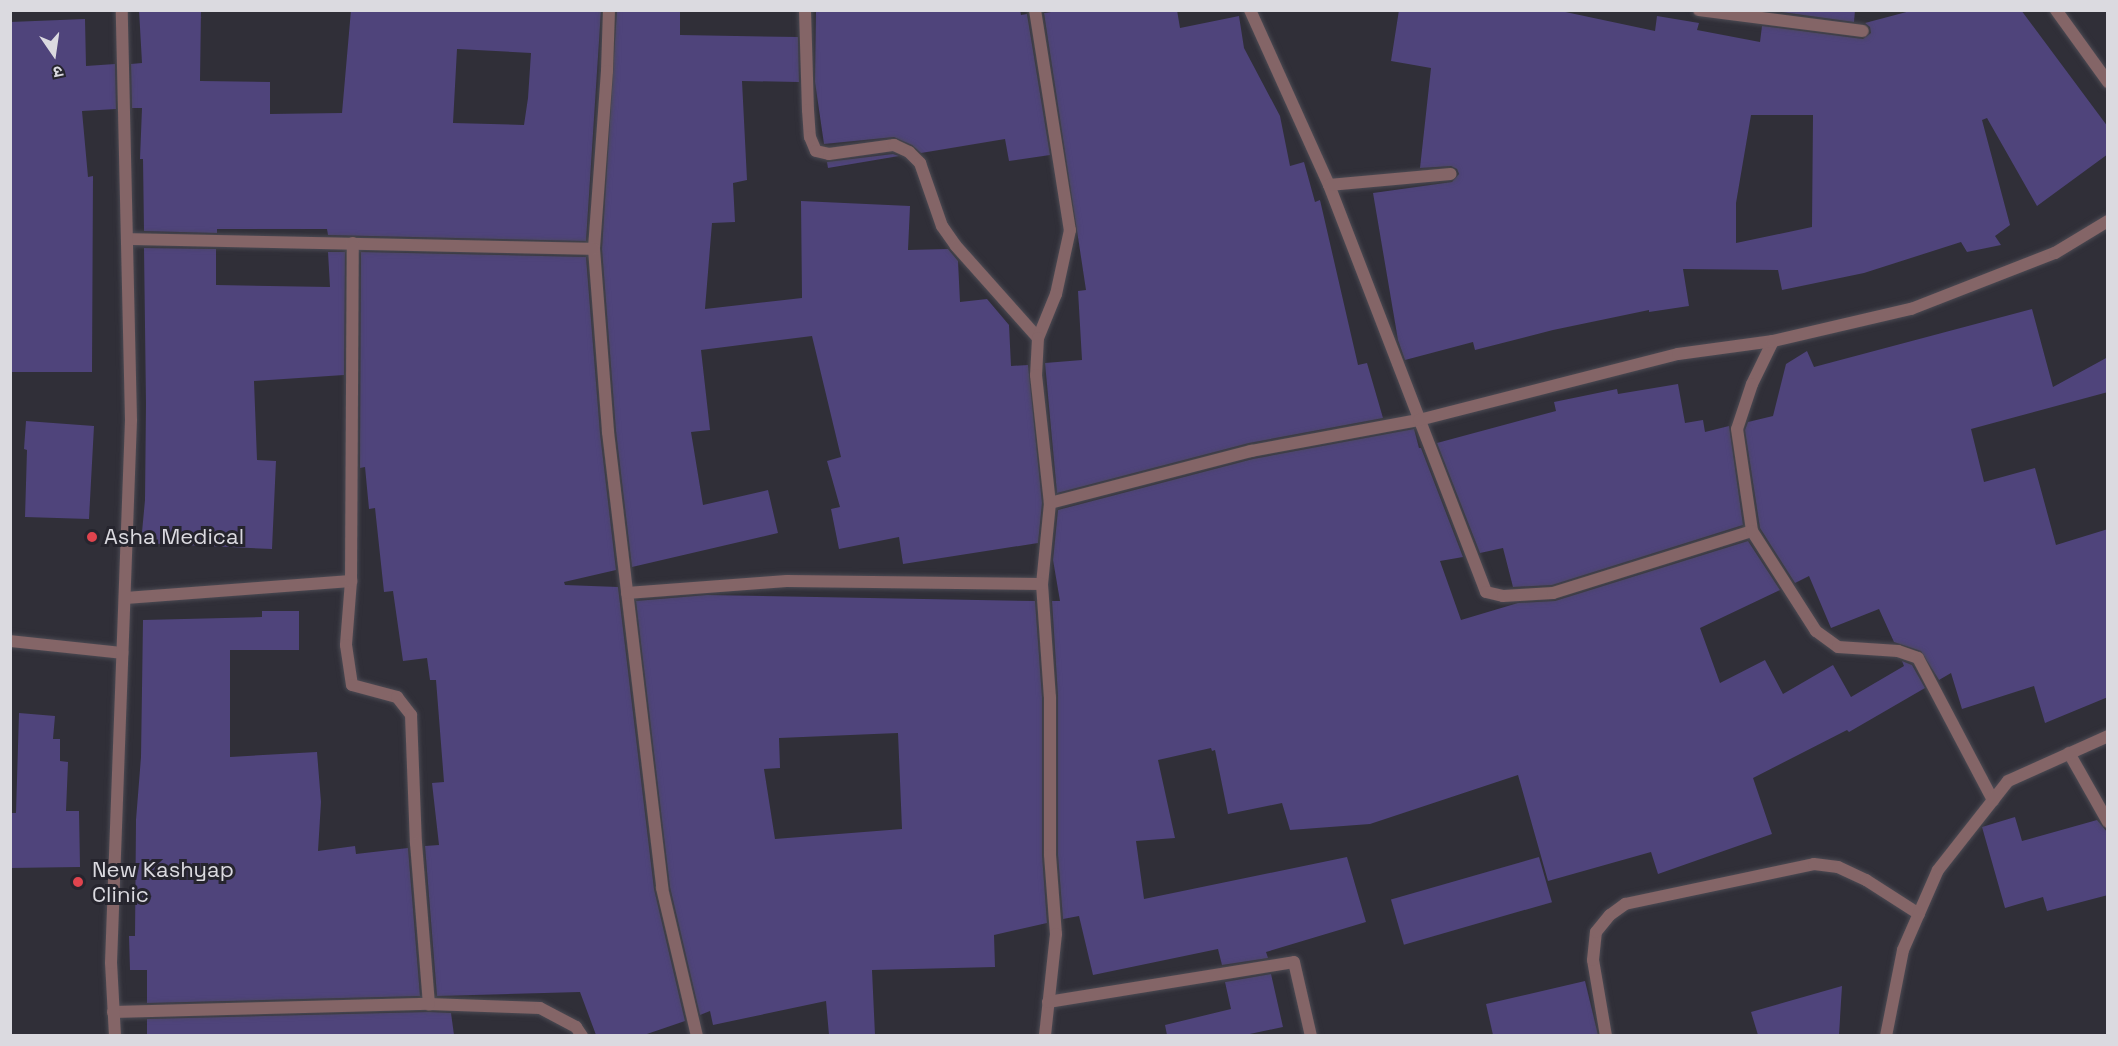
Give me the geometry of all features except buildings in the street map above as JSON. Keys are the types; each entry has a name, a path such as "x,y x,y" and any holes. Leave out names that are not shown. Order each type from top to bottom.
{"street":[{"path":"115,1035 111,963 131,420 122,10"},
{"path":"609,10 608,71 594,249 608,432 662,888 697,1035"},
{"path":"805,10 810,137 816,151 829,154 894,145 909,152 920,163 939,218 956,246 1038,338"},
{"path":"1035,10 1070,230 1056,294 1038,338 1036,375 1050,503 1042,584 1050,697 1050,855 1056,934 1045,1035"},
{"path":"1250,10 1329,185 1486,592 1503,596 1552,593 1752,531"},
{"path":"1699,10 1863,31"},
{"path":"2056,10 2108,82"},
{"path":"1329,185 1451,174"},
{"path":"1050,503 1251,451 1419,420 1678,354 1773,341 1911,309 2055,254 2108,221"},
{"path":"126,239 594,249"},
{"path":"353,243 351,581 346,645 352,685 397,697 411,715 416,843 429,1004"},
{"path":"1773,341 1752,384 1737,429 1752,531 1816,631 1838,647 1898,651 1918,658 1993,800"},
{"path":"125,598 351,581"},
{"path":"627,593 788,581 1042,584"},
{"path":"10,641 122,653"},
{"path":"1886,1035 1904,950 1938,870 2007,781 2108,736"},
{"path":"2069,753 2108,822"},
{"path":"1606,1035 1593,960 1596,932 1610,915 1625,904 1814,864 1838,867 1866,880 1919,914"},
{"path":"1047,1002 1294,962 1311,1035"},
{"path":"113,1012 429,1004 540,1008 576,1027 582,1035"}],"place":[{"name":"Asha Medical","path":"92,537"},
{"name":"New Kashyap Clinic","path":"78,882"}]}
